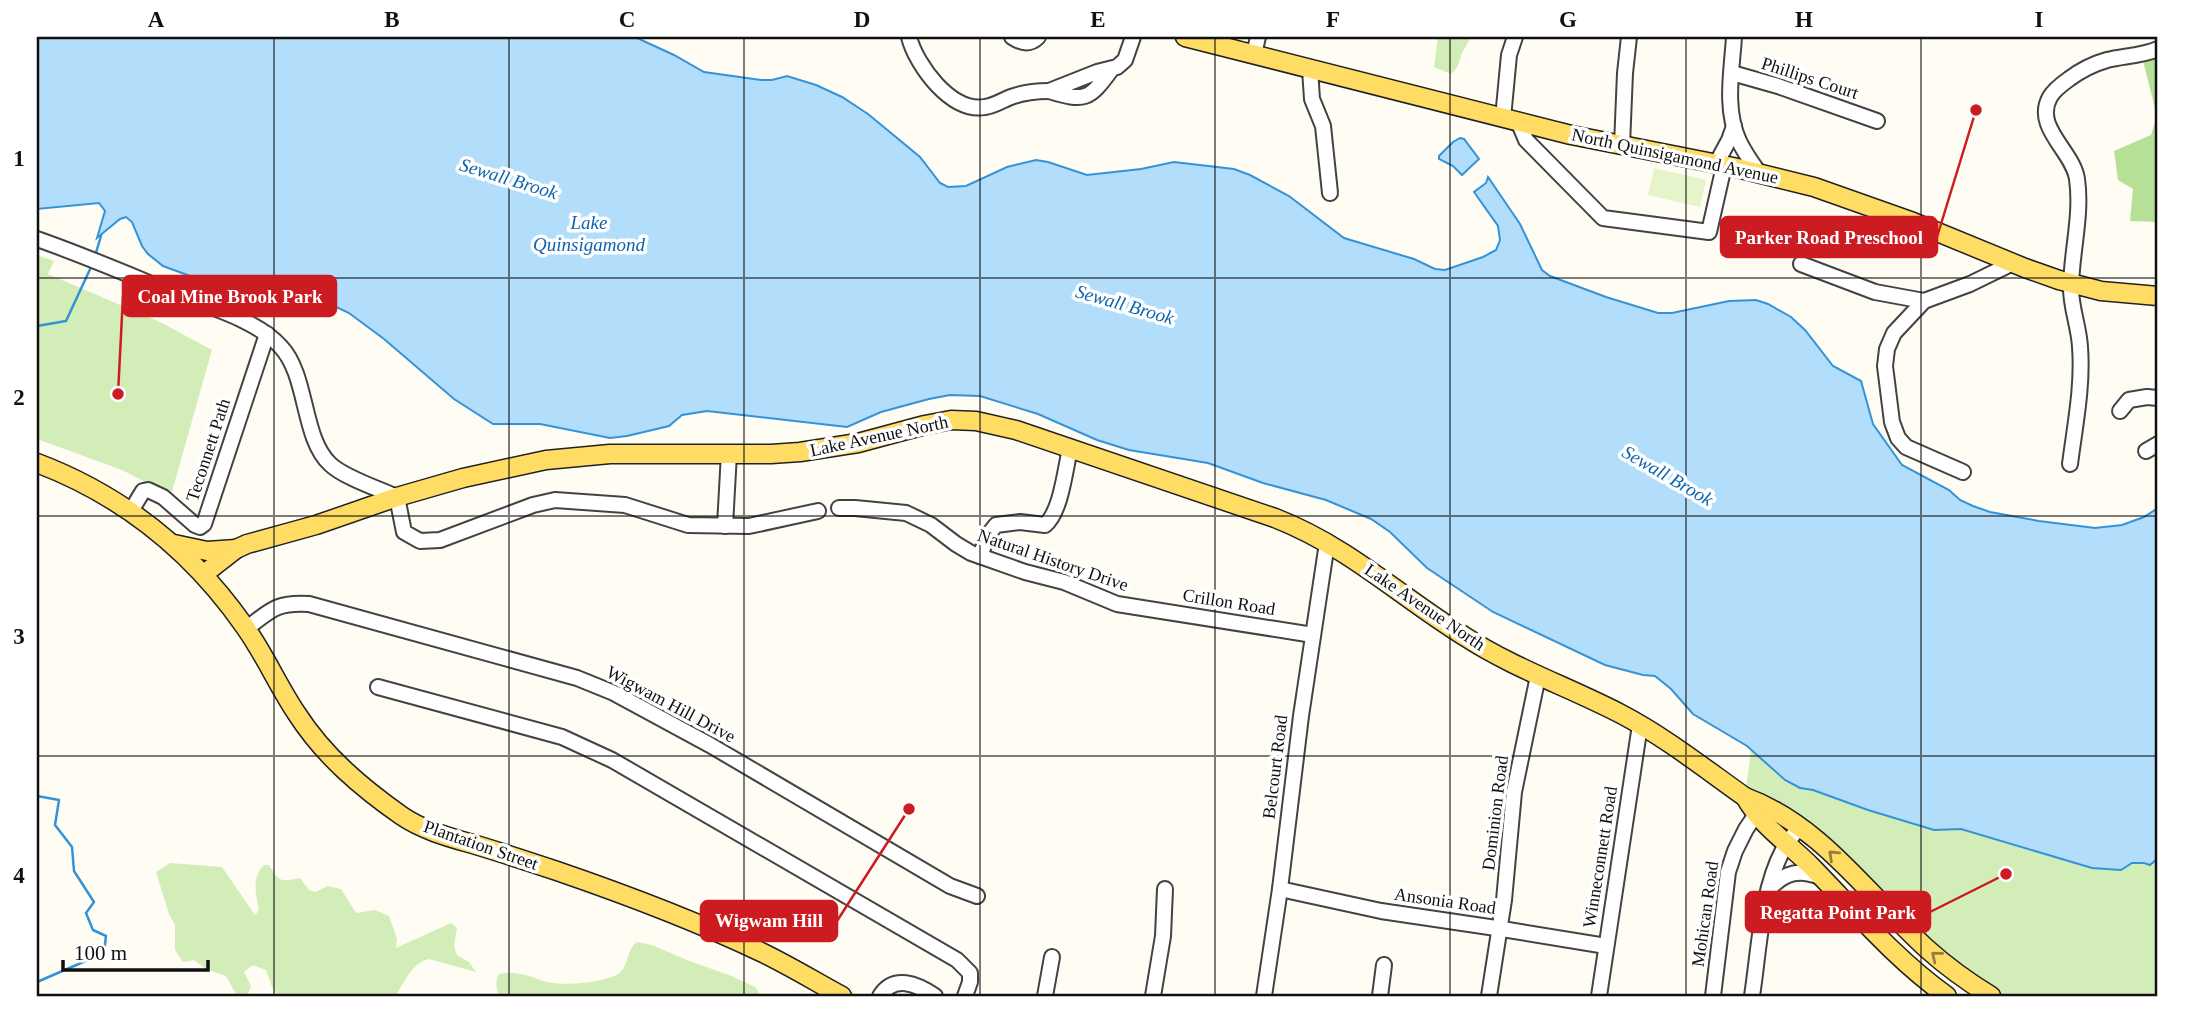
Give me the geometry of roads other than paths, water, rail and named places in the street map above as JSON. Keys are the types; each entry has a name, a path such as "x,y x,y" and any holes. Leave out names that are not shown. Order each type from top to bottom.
{"main road":[{"name":"North Quinsigamond Avenue","path":"1185,37 1256,46 1310,69 1622,145 1759,173 1844,196 2071,283 2101,291 2158,296"},
{"name":"Lake Avenue North","path":"236,549 463,478 546,460 610,454 771,454 829,449 939,421 964,420 1003,427 1275,518 1327,543 1363,565 1464,637 1538,676 1640,724 1759,809 1787,844 1897,955 1947,996"},
{"name":"Plantation Street","path":"37,463 94,489 131,512 172,543 204,574 246,629 298,716 325,751 350,776 406,819 452,838 557,871 695,923 765,953 842,996"},
{"path":"172,543 207,551 236,549"},
{"path":"204,574 236,549"},
{"name":"Lake Avenue North","path":"1759,809 1799,828 1829,850 1925,947 1991,996"}],"street":[{"path":"909,37 915,54 930,77 943,90 961,103 985,107 1026,92 1049,91 1068,97 1087,96 1094,92 1111,70 1122,64 1133,37"},
{"path":"1012,37 1025,43 1038,37"},
{"path":"1515,37 1509,55 1511,119 1526,140 1603,218 1709,232 1720,165 1734,126"},
{"path":"1622,145 1629,37"},
{"path":"1734,37 1731,73 1734,126 1740,144 1759,173"},
{"path":"2070,464 2080,385 2080,347 2071,300 2078,218 2077,177 2072,163 2052,134 2046,112 2048,102 2062,84 2090,66 2158,49"},
{"path":"1310,69 1312,99 1323,126 1331,193"},
{"name":"Phillips Court","path":"1731,73 1778,86 1877,121"},
{"path":"37,239 230,315 267,334 284,349 293,366 314,435 328,463 337,470 397,497 404,531 417,540 440,540 533,505 555,500 617,504 688,526 749,526 818,512"},
{"path":"1963,472 1906,447 1898,438 1892,422 1885,366 1887,349 1894,334 1924,301 1970,284 2013,263"},
{"path":"1801,264 1875,292 1924,301"},
{"name":"Teconnett Path","path":"131,512 144,491 148,490 163,498 195,525 200,527 204,524 267,334"},
{"path":"2120,411 2129,400 2158,398"},
{"path":"980,556 988,535 996,525 1048,523 1058,499 1070,449"},
{"path":"725,526 729,453"},
{"name":"Natural History Drive","path":"839,508 906,513 931,525 964,550 1024,572 1064,582 1107,601 1139,608"},
{"name":"Belcourt Road","path":"1264,996 1327,543"},
{"name":"Wigwam Hill Drive","path":"246,629 269,611 287,603 309,604 577,678 614,692 802,797 950,886 977,896"},
{"name":"Crillon Road","path":"1139,608 1313,635"},
{"name":"Dominion Road","path":"1489,996 1501,928 1514,792 1538,676"},
{"path":"378,687 562,737 604,755 957,960 970,973 965,996"},
{"name":"Winneconnett Road","path":"1599,996 1640,724"},
{"name":"Mohican Road","path":"1713,996 1728,872 1735,851 1759,809"},
{"path":"1752,996 1769,889 1776,866 1799,828"},
{"path":"1769,889 1794,872 1810,873 1822,878"},
{"path":"1153,996 1163,936 1165,889"},
{"name":"Ansonia Road","path":"1280,889 1381,912 1501,928 1606,946"},
{"path":"1045,996 1052,957"},
{"path":"1380,996 1384,965"},
{"path":"880,996 892,985 909,982 935,996"}],"water":[{"name":"Lake Quinsigamond","path":"37,37 635,37 704,72 761,80 787,76 842,97 868,114 920,157 940,183 948,187 966,186 1007,167 1036,160 1087,175 1174,162 1234,169 1289,196 1344,238 1445,270 1496,250 1500,240 1498,226 1474,192 1486,183 1488,177 1520,224 1542,270 1550,276 1658,313 1672,313 1729,301 1756,300 1791,317 1805,330 1833,366 1861,381 1873,424 1902,465 1949,490 1960,500 1990,512 2095,528 2122,525 2144,517 2158,508 2158,858 2150,865 2132,863 2121,870 2092,868 1961,829 1934,830 1800,788 1785,780 1747,746 1693,714 1671,689 1655,676 1605,665 1493,612 1427,568 1390,532 1371,519 1326,500 1263,483 1208,463 1129,450 1097,440 1038,414 980,396 950,395 929,399 881,412 847,427 707,411 682,415 669,426 610,438 540,424 493,424 454,399 349,313 320,299 263,285 219,285 163,266 148,254 132,222 126,217 97,238 105,211 99,203 37,209"},
{"path":"1464,139 1479,159 1462,175 1453,166 1439,159 1453,142"}],"waterway":[{"path":"95,256 101,236"},
{"path":"37,326 66,321 92,265"},
{"path":"37,796 59,800 55,825 72,847 74,871 94,902 86,913 93,930 106,936 104,953 37,982"}],"place":[{"name":"Parker Road Preschool","path":"1976,110"},
{"name":"Coal Mine Brook Park","path":"118,394"},
{"name":"Wigwam Hill","path":"909,809"},
{"name":"Regatta Point Park","path":"2006,874"}],"water label":[{"name":"Sewall Brook","path":"509,178"},
{"name":"Sewall Brook","path":"1125,304"},
{"name":"Sewall Brook","path":"1668,475"}]}
